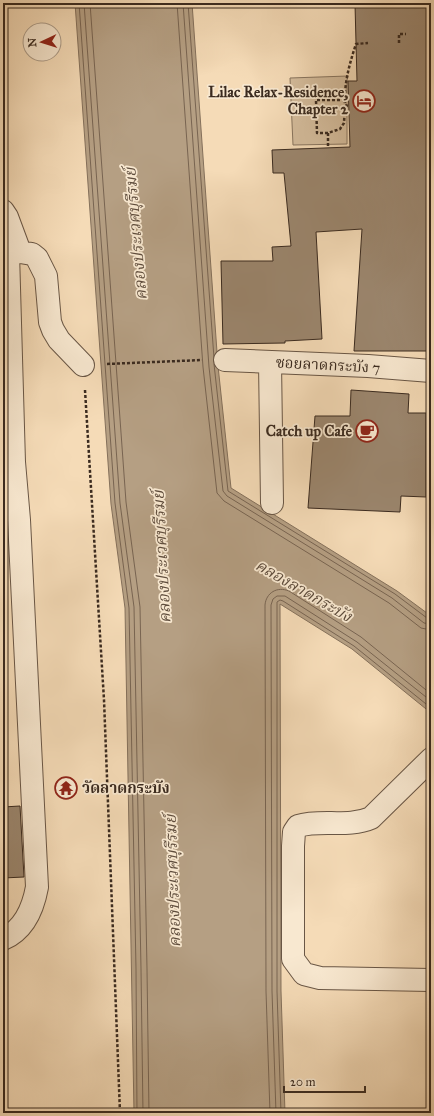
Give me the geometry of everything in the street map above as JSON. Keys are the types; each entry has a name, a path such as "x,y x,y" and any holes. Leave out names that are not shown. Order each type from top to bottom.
{"street":[{"path":"3,211 7,217 10,253 6,304 8,462 19,520 37,887 30,913 25,921 15,933 3,939"},
{"path":"10,253 32,254 37,258 46,276 50,322 53,330 59,340 83,365"},
{"name":"ซอยลาดกระบัง 7","path":"225,360 405,368 431,371"},
{"path":"270,362 272,503"},
{"path":"431,759 371,818 362,822 307,824 298,826 294,832 293,959 304,974 320,978 431,980"}],"path":[{"path":"399,43 399,34 406,34"},
{"path":"345,100 316,100 317,133 328,133 340,129 344,123 347,106 345,100 346,76 356,44 368,43"},
{"path":"328,133 328,148"},
{"path":"120,1113 104,700 83,365 225,360"}],"shaded area":[{"path":"348,76 347,144 293,145 290,78"}],"water":[{"path":"75,3 192,3 218,366 231,488 397,591 431,616 431,713 352,649 280,604 281,991 285,1113 134,1113 125,608 111,504"}],"building":[{"path":"431,3 431,351 354,351 362,229 316,232 322,339 285,341 285,343 223,344 221,261 273,261 272,247 291,246 284,173 273,173 272,150 350,147 348,81 357,81 355,4"},
{"path":"351,390 409,394 408,413 426,413 426,497 401,496 400,512 308,508 315,416 350,416"},
{"path":"20,806 24,877 3,878 3,807"}],"place":[{"name":"Lilac Relax-Residence, Chapter 2","path":"364,101"},
{"name":"Catch up Cafe","path":"367,431"},
{"name":"วัดลาดกระบัง","path":"66,788"}],"water label":[{"name":"คลองประเวศบุรีรมย์","path":"135,234"},
{"name":"คลองประเวศบุรีรมย์","path":"161,557"},
{"name":"คลองลาดกระบัง","path":"304,590"},
{"name":"คลองประเวศบุรีรมย์","path":"172,881"}]}
